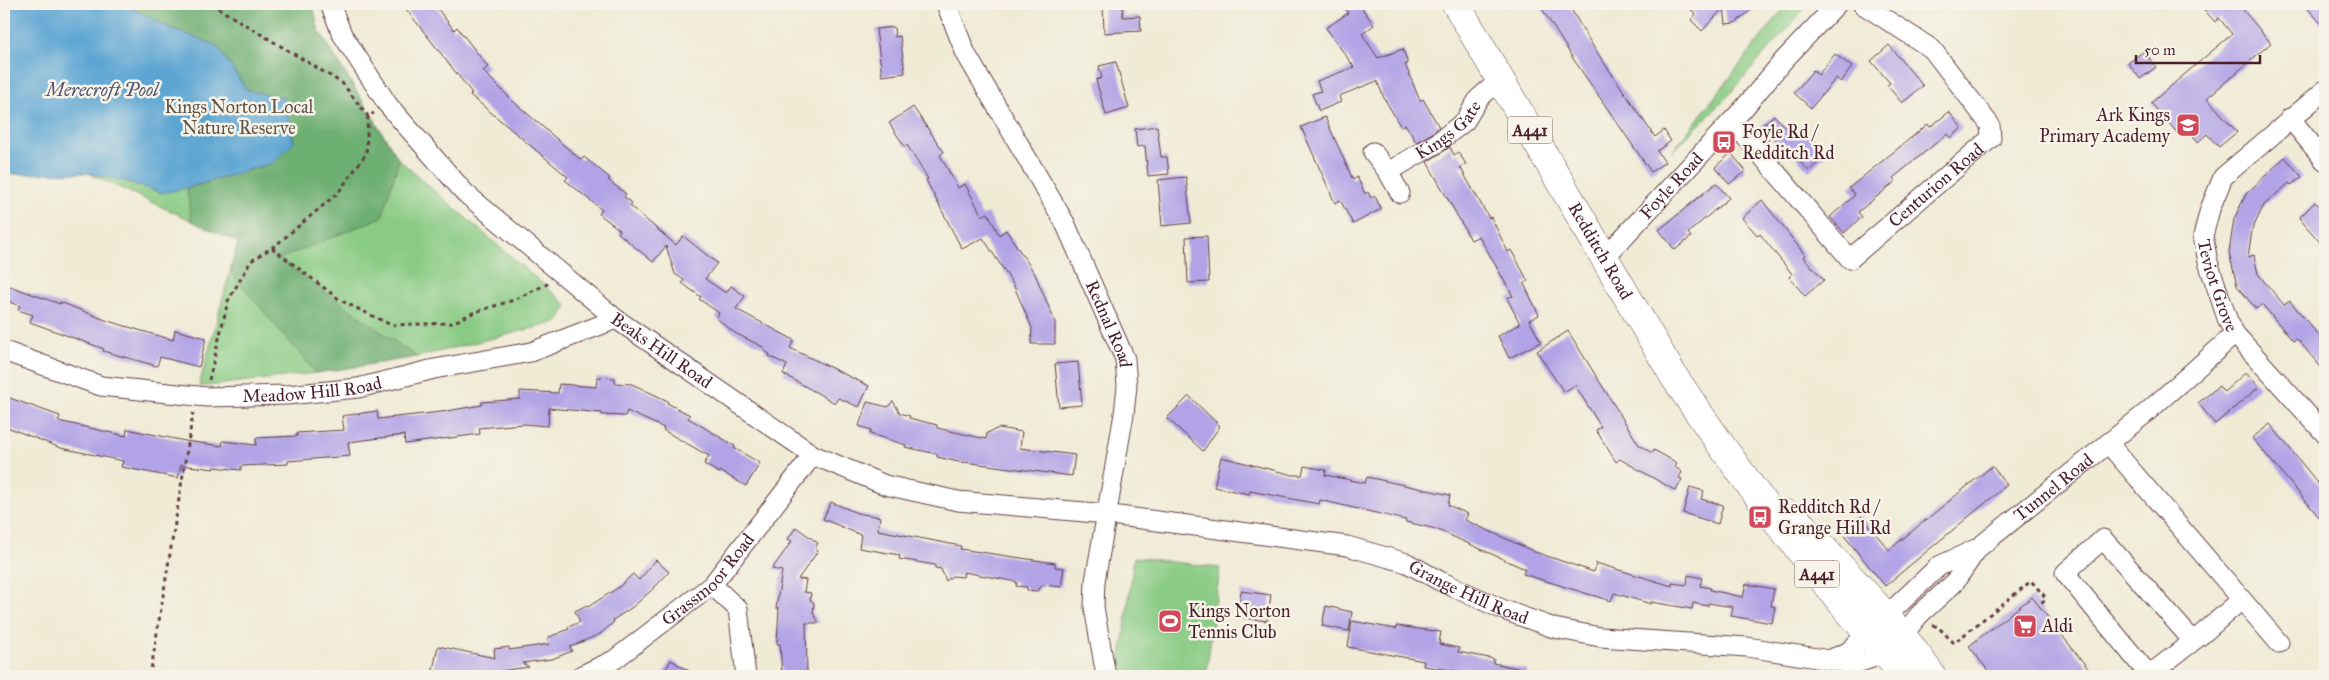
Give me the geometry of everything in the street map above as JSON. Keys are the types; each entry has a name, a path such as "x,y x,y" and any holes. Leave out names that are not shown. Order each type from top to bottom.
{"highway":[{"name":"Redditch Road","path":"1456,4 1606,256 1673,374 1757,492 1799,522 1884,634 1905,676"},
{"name":"Redditch Road","path":"1884,634 1932,676"}],"street":[{"name":"Beaks Hill Road","path":"330,4 342,34 388,106 465,193 616,319 813,455 885,485 958,501 1108,515"},
{"name":"Rednal Road","path":"946,4 966,54 1066,223 1125,359 1128,386 1108,515 1095,581 1094,607 1106,676"},
{"name":"Foyle Road","path":"1606,256 1732,121 1837,4"},
{"name":"Centurion Road","path":"1732,121 1850,259 1991,138 1990,125 1932,49 1862,4"},
{"name":"Kings Gate","path":"1388,172 1437,143 1458,126 1465,120 1479,98 1500,80"},
{"name":"Teviot Grove","path":"2325,90 2223,177 2210,209 2203,236 2208,262 2228,321 2236,334 2325,434"},
{"path":"2290,118 2325,161"},
{"path":"1373,152 1388,172 1400,193"},
{"name":"Meadow Hill Road","path":"4,351 101,386 201,397 287,395 358,388 434,368 531,352 616,319"},
{"name":"Tunnel Road","path":"1884,634 1919,615 1954,583 1978,548 2146,413 2236,334"},
{"path":"2108,443 2279,643"},
{"name":"Grassmoor Road","path":"580,676 614,660 712,586 813,455"},
{"name":"Grange Hill Road","path":"1108,515 1295,538 1362,550 1407,563 1504,610 1554,628 1600,637 1747,646 1854,664 1863,662 1884,634"},
{"path":"2193,641 2103,539 2065,572 2149,675 2193,641 2241,600"},
{"path":"1831,659 1884,634 1939,566 1978,548"},
{"path":"712,586 738,610 746,676"}],"path":[{"path":"150,676 201,397 207,386 228,301 251,261 272,248 338,192 366,154 368,116 342,83 211,4"},
{"path":"368,116 388,106"},
{"path":"272,248 340,300 391,325 452,323 475,312 514,300 550,283 559,272"},
{"path":"1930,625 1938,627 1954,644 2031,581 2046,598 2039,606"}],"green space":[{"name":"Kings Norton Local Nature Reserve","path":"4,4 313,4 318,29 399,160 567,305 558,322 417,357 316,373 199,386 238,242 88,173 4,174"},
{"path":"124,4 313,4 318,29 399,160 382,217 279,259 417,357 316,373 231,273 238,242 191,221 187,188 273,163 294,142 247,90 216,45 168,27"},
{"path":"1787,4 1809,4 1726,98 1672,152"},
{"name":"Kings Norton Tennis Club","path":"1134,557 1220,568 1206,676 1137,676 1119,674"}],"water":[{"name":"Merecroft Pool","path":"4,4 124,4 168,27 216,45 247,90 284,98 294,142 273,163 187,188 162,193 121,180 88,173 4,174"}],"building":[{"path":"402,4 434,4 454,30 457,27 488,67 483,71 514,102 581,160 584,157 610,178 608,180 626,194 624,197 632,203 630,206 676,245 683,236 717,263 705,279 726,293 731,286 745,296 736,309 794,340 790,348 869,386 859,407 838,398 835,403 783,374 787,365 769,356 770,354 764,351 765,348 735,333 716,318 719,313 699,299 701,297 682,283 684,280 675,274 666,246 653,262 618,233 620,230 599,214 602,210 565,180 568,177 470,95 472,93"},
{"path":"1103,4 1122,4 1123,17 1140,16 1141,31 1104,33"},
{"path":"1343,4 1359,4 1374,25 1362,34 1378,58 1403,49 1408,64 1405,64 1420,101 1423,99 1439,127 1431,134 1416,142 1405,124 1401,127 1384,98 1377,81 1339,96 1341,102 1319,111 1312,94 1321,91 1317,81 1354,67 1326,28 1348,13"},
{"path":"1539,4 1568,4 1594,48 1655,137 1664,130 1671,141 1657,151 1665,162 1651,172 1574,60"},
{"path":"1684,4 1759,4 1735,23 1726,24 1724,7 1702,31 1691,20 1696,14"},
{"path":"2199,4 2238,4 2271,43 2207,98 2237,132 2219,147 2207,134 2198,142 2188,129 2180,136 2151,103 2232,34 2219,18 2215,22"},
{"path":"2304,4 2325,4 2325,28"},
{"path":"894,27 895,37 900,36 905,73 882,76 876,29"},
{"path":"1889,45 1923,86 1902,103 1887,85 1890,83 1871,61"},
{"path":"2144,51 2156,67 2140,79 2128,63"},
{"path":"1835,54 1852,67 1841,82 1836,78 1811,108 1794,93 1813,70 1818,75"},
{"path":"1116,62 1129,108 1106,115 1096,80 1102,78 1099,66"},
{"path":"913,107 944,152 940,155 958,188 965,184 982,216 988,213 999,235 1006,230 1035,274 1055,322 1055,344 1031,344 1032,328 1013,284 983,238 962,249 926,180 928,179 907,145 905,147 889,123"},
{"path":"1949,112 1962,128 1950,138 1947,134 1893,178 1896,181 1858,212 1862,217 1844,233 1830,217 1855,195 1849,188 1928,124 1930,127"},
{"path":"1774,115 1793,136 1802,127 1827,154 1809,171 1781,141 1778,143 1772,136 1767,141 1757,130"},
{"path":"1325,117 1353,180 1357,177 1365,194 1368,192 1371,198 1375,196 1381,209 1353,224 1340,200 1335,203 1301,127"},
{"path":"1157,126 1161,157 1167,157 1169,174 1148,176 1145,146 1137,147 1135,129"},
{"path":"1450,147 1454,155 1458,152 1466,164 1460,167 1489,218 1491,217 1508,252 1511,250 1528,281 1524,284 1539,315 1529,320 1541,342 1509,358 1498,336 1520,324 1507,298 1513,296 1479,236 1471,240 1427,162"},
{"path":"1731,153 1746,171 1729,184 1715,167"},
{"path":"2285,157 2302,177 2291,185 2289,183 2264,205 2252,230 2248,257 2254,255 2258,274 2284,305 2290,301 2325,343 2325,372 2297,339 2293,341 2262,304 2256,309 2237,286 2229,252 2234,219 2246,194"},
{"path":"1186,177 1191,223 1162,226 1158,180"},
{"path":"1716,183 1729,198 1688,233 1691,237 1675,250 1659,230"},
{"path":"1762,200 1805,255 1803,257 1824,280 1805,296 1789,277 1792,274 1760,234 1758,236 1742,218"},
{"path":"2315,202 2325,213 2325,248 2299,218"},
{"path":"1207,236 1209,282 1188,283 1186,237"},
{"path":"4,284 60,304 60,302 108,321 173,340 175,330 206,338 199,367 160,357 157,366 103,351 104,349 30,322 33,315 18,310 20,306 4,300"},
{"path":"1568,331 1639,445 1652,453 1654,450 1677,463 1675,467 1682,472 1679,478 1682,479 1676,491 1620,459 1616,462 1596,430 1601,427 1575,385 1564,392 1549,370 1537,351"},
{"path":"1078,362 1082,405 1059,407 1055,364"},
{"path":"2246,372 2259,387 2215,424 2198,403 2219,386 2224,392"},
{"path":"597,377 615,378 615,383 632,384 668,401 667,403 690,415 688,418 760,463 746,486 704,464 709,456 663,430 664,428 627,411 625,416 549,408 548,426 523,424 479,428 480,434 405,444 404,435 348,442 350,456 288,461 288,464 241,466 241,470 181,465 178,478 121,467 123,461 61,448 4,426 4,396 60,416 58,421 126,436 127,429 185,441 222,446 223,441 256,445 256,438 297,436 297,433 344,430 342,416 377,411 378,419 441,412 482,405 482,402 520,399 520,391 558,393 559,384 596,387"},
{"path":"1189,396 1220,426 1203,451 1167,418"},
{"path":"893,401 900,413 910,416 909,418 937,425 937,428 986,439 987,433 999,428 1022,432 1020,448 1075,455 1072,476 963,463 937,457 937,454 905,447 906,445 870,434 871,430 859,426 867,402 888,407"},
{"path":"2270,424 2325,492 2325,524 2252,438"},
{"path":"1221,457 1293,475 1302,475 1304,466 1326,470 1325,475 1365,483 1367,477 1450,495 1448,505 1468,514 1465,520 1535,552 1594,572 1596,563 1672,586 1672,583 1687,585 1688,575 1702,578 1700,586 1711,588 1710,590 1743,597 1746,584 1774,589 1771,606 1775,607 1772,623 1731,616 1733,607 1708,603 1708,606 1693,603 1692,609 1651,602 1651,604 1614,593 1611,601 1523,574 1525,569 1436,529 1406,522 1406,520 1320,500 1319,504 1250,491 1249,494 1214,487"},
{"path":"1992,466 2007,485 1885,586 1841,532 1861,516 1889,550"},
{"path":"1690,487 1704,491 1701,499 1723,505 1718,524 1683,513"},
{"path":"831,502 857,513 880,517 878,530 961,546 960,549 1055,563 1055,567 1064,568 1061,587 1043,585 1037,591 1027,590 1027,587 1016,586 1017,582 964,572 963,577 952,576 946,581 941,569 935,568 935,565 899,559 900,555 859,548 861,535 823,519"},
{"path":"796,527 818,543 815,548 818,551 798,579 806,580 804,592 811,593 810,600 814,603 813,613 819,623 806,623 807,676 782,676 780,644 777,644 779,608 776,608 782,571 772,569 792,541 788,539"},
{"path":"656,560 669,572 634,606 613,620 614,622 600,634 570,647 572,651 552,659 522,663 529,667 478,674 478,676 463,673 462,676 432,674 438,646 495,658 494,649 509,647 509,650 550,644 547,638 580,622 575,611 587,605 588,607 619,587 633,574 639,580"},
{"path":"1241,591 1271,595 1267,621 1238,617"},
{"name":"Aldi","path":"2032,597 2094,676 1992,676 1969,646"},
{"path":"1326,606 1352,612 1349,631 1322,626"},
{"path":"1352,621 1396,629 1397,626 1441,632 1439,644 1459,648 1458,652 1494,659 1493,663 1527,670 1526,676 1456,676 1457,671 1423,666 1424,661 1348,647"},
{"path":"671,660 697,676 662,676"}],"place":[{"name":"Ark Kings Primary Academy","path":"2188,125"},
{"name":"Foyle Rd / Redditch Rd","path":"1724,142"},
{"name":"Redditch Rd / Grange Hill Rd","path":"1760,517"},
{"name":"Kings Norton Tennis Club","path":"1170,621"},
{"name":"Aldi","path":"2025,626"}]}
